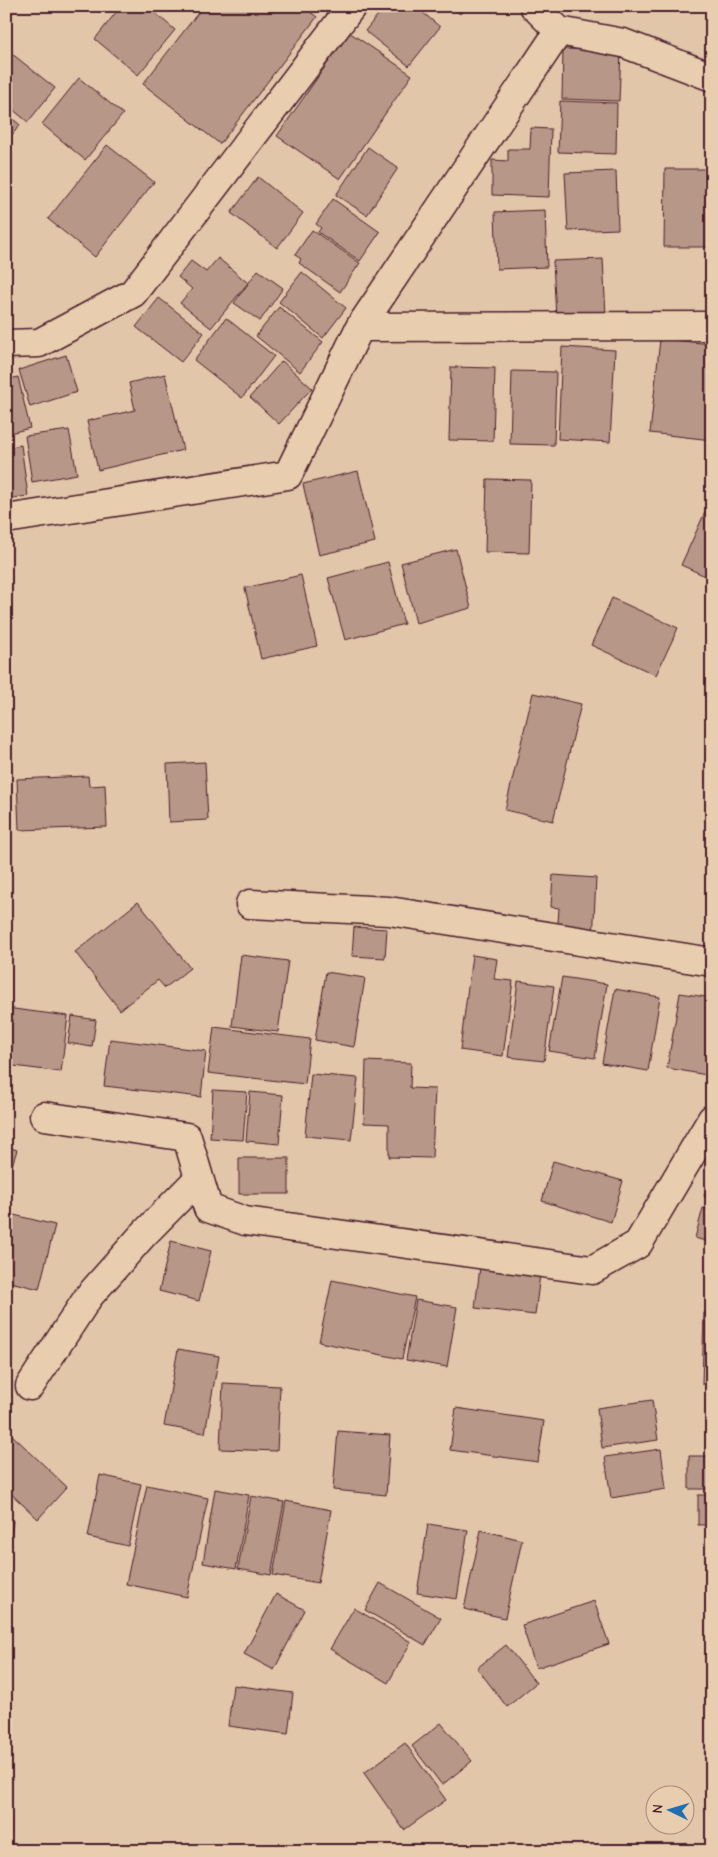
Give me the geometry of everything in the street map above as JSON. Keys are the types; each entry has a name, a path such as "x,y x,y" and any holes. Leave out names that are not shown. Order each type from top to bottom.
{"street":[{"path":"6,344 39,343 133,294 352,6"},
{"path":"534,6 559,31 623,43 712,77"},
{"path":"6,519 288,475 360,327 559,31"},
{"path":"360,327 712,326"},
{"path":"250,904 389,912 712,962"},
{"path":"44,1116 187,1137 208,1208 245,1221 592,1270 638,1244 712,1119"},
{"path":"30,1386 89,1296 142,1236 199,1178"}],"building":[{"path":"121,6 147,6 175,30 138,75 95,39"},
{"path":"198,6 302,6 317,17 220,144 143,84 201,9"},
{"path":"385,6 415,6 440,27 409,66 365,31"},
{"path":"450,6 466,6 460,14"},
{"path":"349,32 412,75 340,179 277,136"},
{"path":"6,49 55,88 28,122 6,104"},
{"path":"563,49 621,50 619,101 562,99"},
{"path":"79,78 123,114 85,160 42,124"},
{"path":"560,101 617,103 616,154 558,152"},
{"path":"6,113 20,125 6,142"},
{"path":"531,128 551,129 549,197 492,195 492,160 508,161 508,149 530,149"},
{"path":"107,145 154,182 95,257 48,219"},
{"path":"368,147 398,168 367,215 336,195"},
{"path":"665,169 712,169 712,247 664,247"},
{"path":"616,171 618,229 568,231 565,173"},
{"path":"258,177 303,213 277,248 231,213"},
{"path":"333,199 380,232 360,261 318,232 321,228 316,224"},
{"path":"545,210 547,267 497,269 495,212"},
{"path":"312,230 360,263 340,292 299,263 301,259 295,255"},
{"path":"218,258 248,283 211,328 180,303 192,289 178,277 191,261 206,272"},
{"path":"603,259 606,316 556,318 553,261"},
{"path":"258,270 283,288 260,321 234,303"},
{"path":"302,272 346,308 323,338 279,302"},
{"path":"159,298 204,333 181,362 136,327"},
{"path":"279,307 323,342 300,372 256,336"},
{"path":"226,318 274,356 242,398 194,360"},
{"path":"660,339 712,344 712,440 650,433"},
{"path":"562,347 615,350 610,442 558,439"},
{"path":"66,355 77,392 30,407 19,370"},
{"path":"282,361 312,388 279,424 250,397"},
{"path":"451,367 495,368 493,441 449,440"},
{"path":"512,371 556,372 554,445 510,444"},
{"path":"165,374 183,450 98,470 87,421 135,410 129,383"},
{"path":"18,377 30,428 6,434 6,380"},
{"path":"69,430 77,474 32,482 25,436"},
{"path":"21,445 28,496 6,499 6,448"},
{"path":"358,471 375,542 319,555 303,484"},
{"path":"487,479 531,480 529,553 485,552"},
{"path":"712,499 712,579 681,565"},
{"path":"456,549 471,608 416,623 401,563"},
{"path":"388,562 404,624 345,640 328,578"},
{"path":"301,575 317,646 261,659 245,588"},
{"path":"612,598 678,628 656,675 591,645"},
{"path":"533,693 581,704 553,821 505,810"},
{"path":"205,762 208,820 169,822 167,764"},
{"path":"88,776 89,786 105,785 107,827 19,830 17,779"},
{"path":"553,875 596,878 593,940 557,938 559,908 551,907"},
{"path":"138,902 190,968 165,988 158,980 120,1010 75,952"},
{"path":"354,927 387,929 385,958 352,956"},
{"path":"241,955 288,961 278,1032 232,1026"},
{"path":"472,955 497,959 494,979 513,981 503,1056 460,1050"},
{"path":"326,972 365,978 354,1047 315,1040"},
{"path":"562,977 607,984 595,1058 549,1051"},
{"path":"518,981 554,986 544,1061 508,1057"},
{"path":"615,989 660,997 648,1071 602,1063"},
{"path":"680,993 712,998 712,1076 667,1068"},
{"path":"6,1008 68,1016 61,1072 6,1065"},
{"path":"72,1016 96,1020 92,1047 68,1043"},
{"path":"214,1027 310,1039 305,1084 208,1073"},
{"path":"110,1039 206,1051 201,1097 104,1086"},
{"path":"366,1061 411,1063 410,1088 435,1089 432,1158 389,1157 389,1124 364,1123"},
{"path":"311,1074 358,1078 351,1140 305,1136"},
{"path":"213,1090 247,1092 243,1140 210,1138"},
{"path":"250,1092 283,1095 279,1144 246,1141"},
{"path":"6,1146 17,1150 6,1184"},
{"path":"239,1158 289,1158 289,1194 239,1194"},
{"path":"553,1161 623,1181 611,1222 542,1201"},
{"path":"712,1174 712,1198 704,1196"},
{"path":"703,1208 712,1210 712,1243 695,1238"},
{"path":"6,1213 55,1225 39,1289 6,1281"},
{"path":"171,1241 211,1251 199,1301 159,1291"},
{"path":"480,1267 540,1274 535,1315 475,1308"},
{"path":"332,1280 415,1297 402,1359 319,1342"},
{"path":"416,1300 457,1307 447,1367 406,1360"},
{"path":"704,1313 712,1313 712,1385 702,1384"},
{"path":"178,1349 219,1356 205,1433 164,1426"},
{"path":"223,1383 280,1386 277,1451 220,1449"},
{"path":"652,1400 658,1440 602,1448 597,1408"},
{"path":"456,1408 544,1421 538,1462 450,1450"},
{"path":"338,1431 390,1435 386,1495 333,1490"},
{"path":"10,1433 67,1487 38,1519 6,1489 6,1437"},
{"path":"661,1449 666,1489 611,1498 605,1457"},
{"path":"689,1456 712,1456 712,1489 689,1489"},
{"path":"100,1475 141,1484 128,1546 88,1537"},
{"path":"147,1485 208,1498 187,1597 126,1584"},
{"path":"215,1489 249,1495 236,1569 203,1563"},
{"path":"698,1495 712,1495 712,1525 698,1525"},
{"path":"251,1496 284,1502 271,1575 238,1569"},
{"path":"286,1501 331,1510 318,1583 273,1575"},
{"path":"6,1520 13,1521 6,1565"},
{"path":"428,1524 468,1530 457,1599 417,1593"},
{"path":"481,1530 522,1540 505,1618 464,1609"},
{"path":"380,1583 441,1618 425,1645 365,1610"},
{"path":"276,1594 305,1610 274,1670 244,1654"},
{"path":"594,1601 609,1644 536,1668 522,1625"},
{"path":"354,1608 411,1642 388,1683 330,1649"},
{"path":"506,1645 536,1683 507,1707 477,1668"},
{"path":"233,1685 293,1693 288,1734 228,1726"},
{"path":"441,1723 472,1761 442,1785 412,1746"},
{"path":"405,1743 446,1800 404,1830 364,1773"}]}
